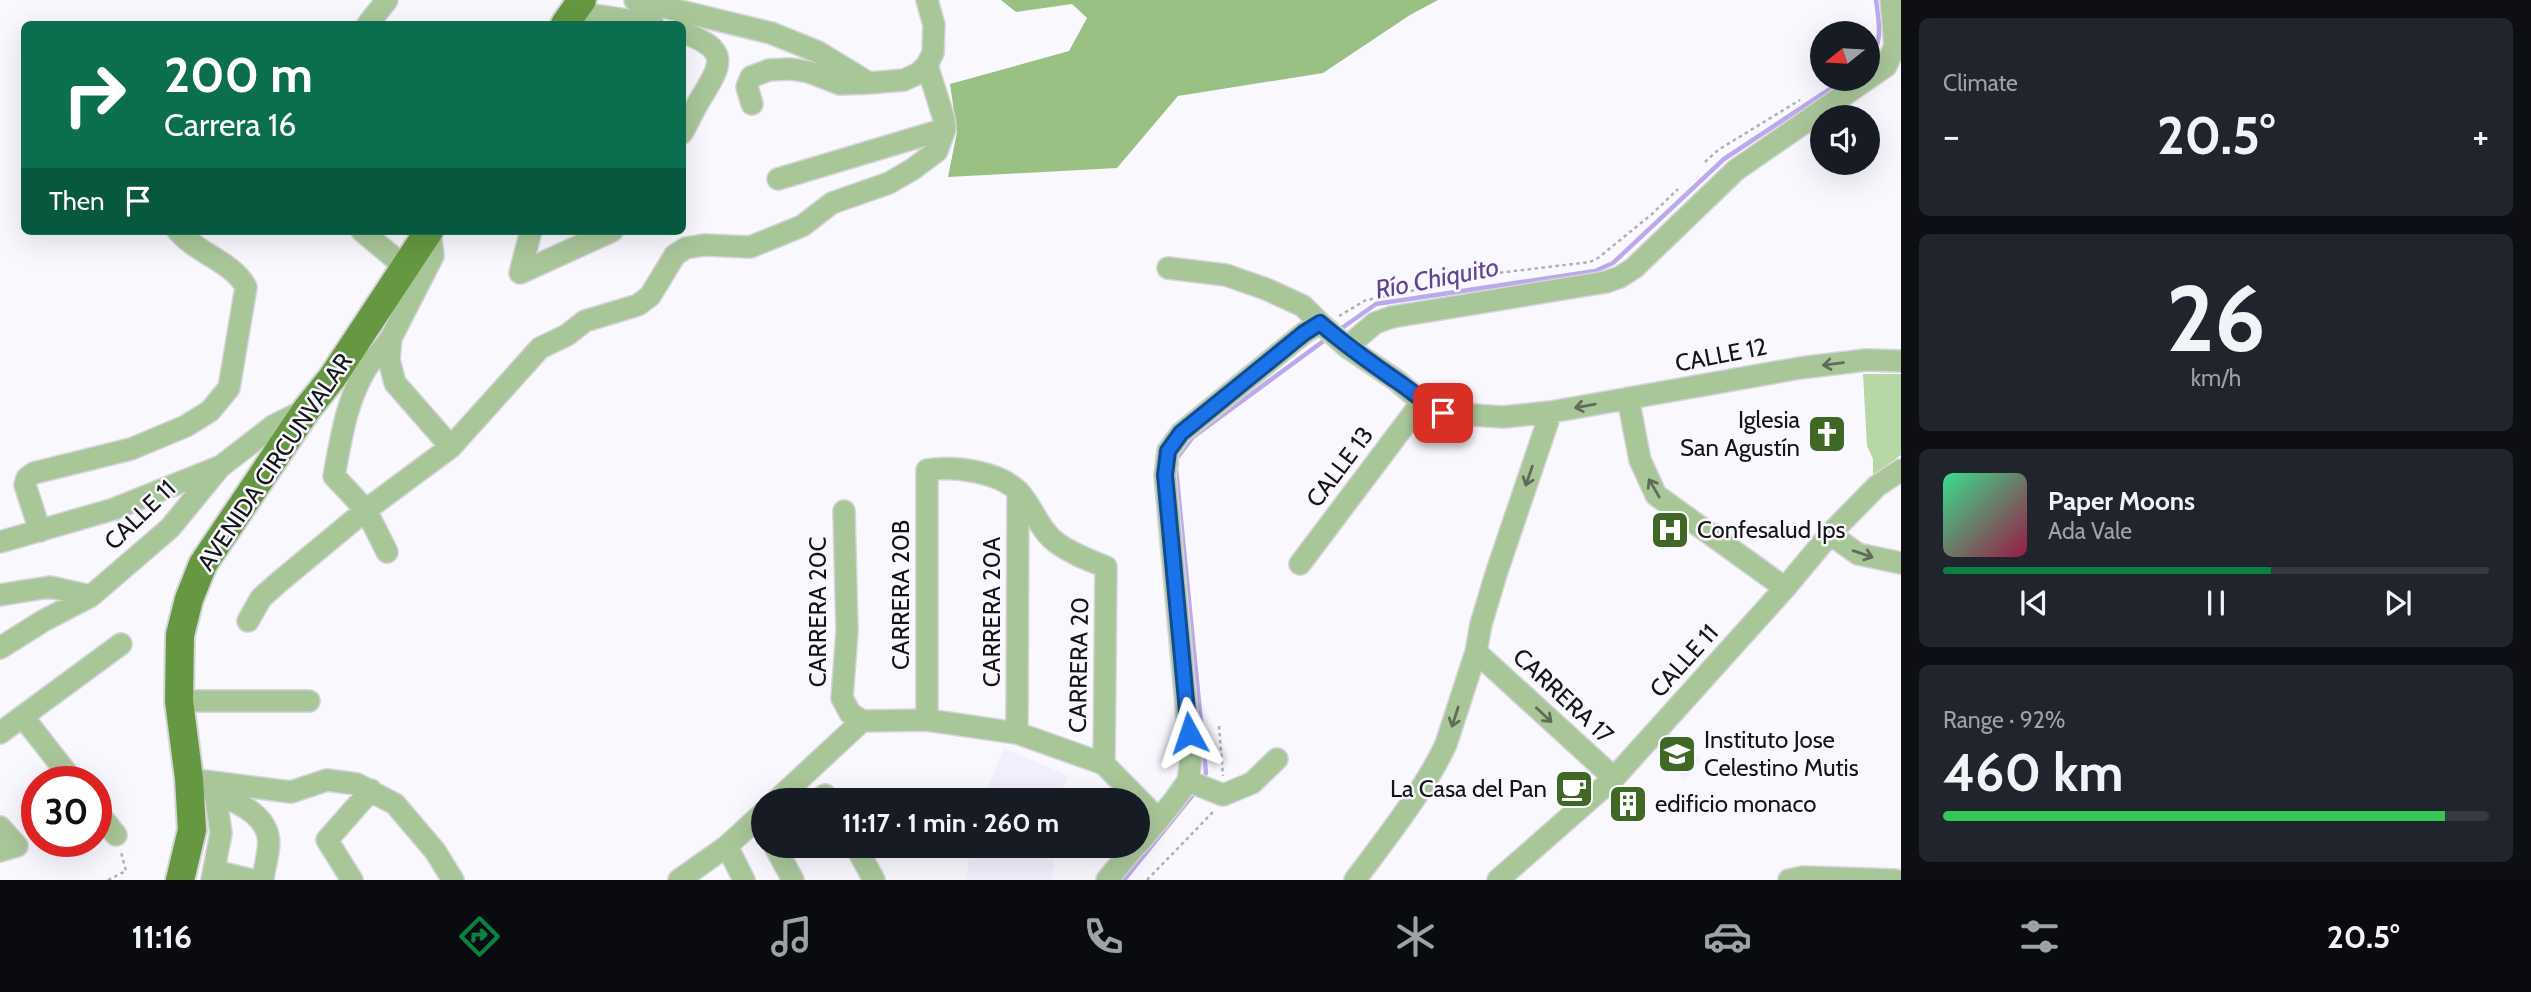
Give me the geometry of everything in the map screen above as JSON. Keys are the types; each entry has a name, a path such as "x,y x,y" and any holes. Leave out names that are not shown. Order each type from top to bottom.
{"main road":[{"name":"AVENIDA CIRCUNVALAR","path":"180,880 192,830 189,779 179,701 182,625 202,564 427,235"}],"street":[{"path":"370,21 387,0"},
{"path":"635,0 771,33 818,52 869,83"},
{"path":"752,104 747,87 751,78 769,70 809,72 840,84 904,80 919,74 928,65 933,53 934,25 927,0"},
{"path":"1150,830 1191,782 1165,475 1168,451 1181,433 1304,333 1334,335 1392,317 1606,282 1620,277 1634,268 1736,170 1886,65 1895,46 1891,0"},
{"path":"574,12 633,21"},
{"path":"686,33 701,39 716,53 719,68 686,126"},
{"path":"248,621 261,598 366,510 451,447 540,348 567,335 585,321 638,305 650,296 675,255 685,248 704,245 750,247 802,226 832,203 889,183 914,169 937,151 945,129 944,119 928,65"},
{"path":"778,179 945,129"},
{"path":"40,531 24,485 27,478 34,473 131,449 160,438 210,411 229,388 246,287 240,277 189,243 182,235"},
{"path":"367,235 405,267"},
{"path":"387,552 366,510 334,477 346,416 354,391 369,365 391,338 433,256 430,235"},
{"path":"530,235 520,273 603,235"},
{"path":"1168,268 1226,275 1303,306 1334,335 1422,402"},
{"path":"391,338 389,360 395,383 451,447"},
{"name":"CALLE 12","path":"1422,402 1443,413 1503,417 1551,412 1800,368 1866,360 1901,360"},
{"path":"1628,398 1640,460 1656,495 1785,588"},
{"name":"CALLE 13","path":"1300,564 1422,402"},
{"name":"CALLE 11","path":"0,648 43,621 91,596 170,528 220,467 273,426 307,409"},
{"path":"1355,880 1440,758 1476,652 1497,571 1551,412"},
{"path":"0,542 114,509 220,467"},
{"name":"CARRERA 20B","path":"927,720 927,470 945,467 970,470 1002,480 1018,491"},
{"name":"CALLE 11","path":"1497,880 1614,778 1830,534 1877,486 1901,470"},
{"name":"CARRERA 20","path":"1018,491 1055,542 1106,566 1104,764"},
{"name":"CARRERA 20A","path":"1017,733 1018,491"},
{"name":"CARRERA 20C","path":"844,511 847,631 842,698 856,717"},
{"path":"1830,534 1858,554 1901,563"},
{"path":"0,595 50,587 91,596"},
{"path":"0,733 121,644"},
{"name":"CARRERA 17","path":"1476,652 1614,778"},
{"path":"179,701 309,701"},
{"path":"788,788 856,717 927,720 1017,733 1104,764 1159,820"},
{"path":"23,718 61,766"},
{"path":"1191,782 1220,794 1252,783 1277,758"},
{"path":"189,779 291,792 327,780 357,784 395,804 435,851 453,880"},
{"path":"189,779 263,821 269,838 262,880"},
{"path":"352,880 327,840 371,790"},
{"path":"215,793 221,833 214,875 251,880"},
{"path":"679,880 732,842 751,824"},
{"path":"0,827 9,849"},
{"path":"112,830 116,835"},
{"path":"732,842 751,840"},
{"path":"732,842 744,880"},
{"path":"781,858 793,880"},
{"path":"862,858 874,880"},
{"path":"1107,880 1126,858"},
{"path":"1789,880 1803,877 1895,880"}],"path":[{"path":"1705,162 1718,150 1800,100"},
{"path":"1334,335 1343,314 1367,300 1489,274 1590,262 1631,232 1678,189"},
{"path":"1147,880 1215,809 1220,794 1219,726"},
{"path":"108,880 126,871 116,835"}],"shaded area":[{"name":"Instituto Jose Celestino Mutis","path":"1668,730 1701,760 1685,779 1652,748"},
{"path":"1004,748 1068,776 1063,788 988,788"},
{"path":"969,858 1052,858 1054,864 1052,880 966,880"}],"green space":[{"path":"1001,0 1438,0 1410,15 1323,73 1178,96 1117,168 948,177 957,132 950,84 1069,51 1087,18 1072,4 1016,12"},
{"path":"1863,374 1901,374 1901,455 1873,475 1873,459 1867,446"}],"waterway":[{"name":"Río Chiquito","path":"1876,0 1879,21"},
{"name":"Río Chiquito","path":"1339,330 1376,304 1595,271 1613,263 1724,159 1827,91"},
{"name":"Río Chiquito","path":"1202,780 1206,773 1177,458 1193,437 1329,337"},
{"name":"Río Chiquito","path":"1124,880 1196,791"}],"place":[{"name":"Iglesia San Agustín","path":"1827,434"},
{"name":"Confesalud Ips","path":"1670,530"},
{"name":"Instituto Jose Celestino Mutis","path":"1677,754"},
{"name":"La Casa del Pan","path":"1574,789"},
{"name":"edificio monaco","path":"1628,804"}],"route":[{"path":"1189,733 1165,475 1168,451 1181,433 1320,323 1422,402 1443,413"}]}
